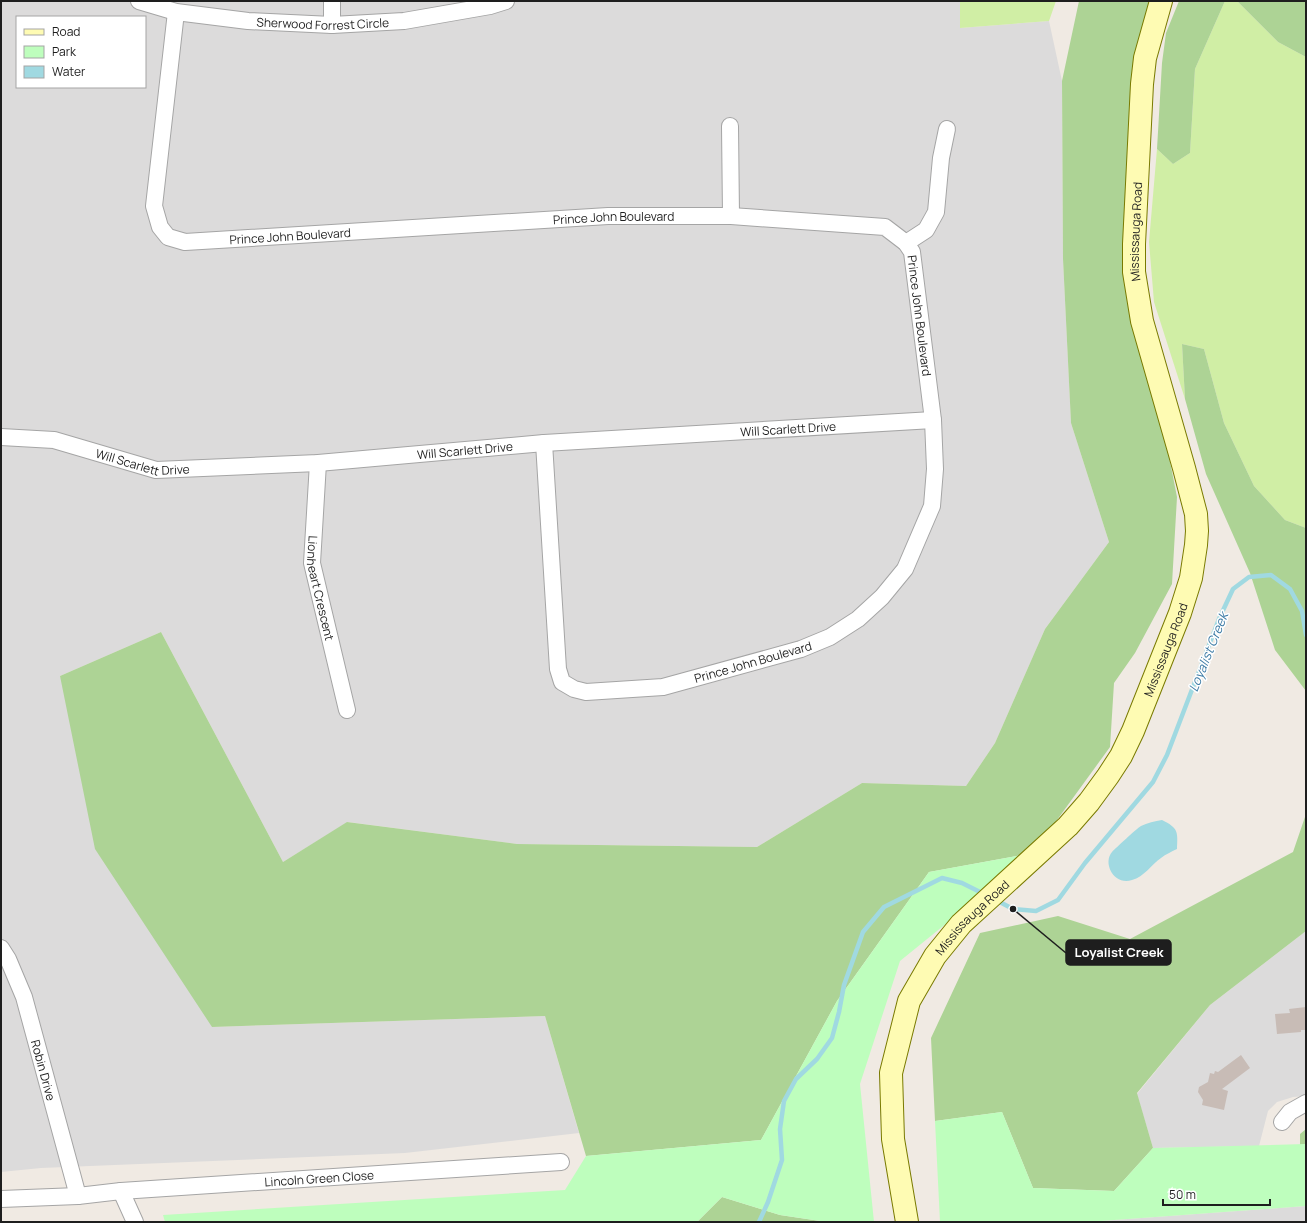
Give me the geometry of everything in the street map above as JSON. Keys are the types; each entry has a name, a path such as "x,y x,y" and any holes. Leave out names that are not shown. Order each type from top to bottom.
{"main road":[{"name":"Mississauga Road","path":"907,1222 893,1139 891,1073 909,1001 935,956 961,924 1068,826 1089,802 1121,756 1134,731 1180,613 1191,578 1196,545 1196,514 1142,321 1134,272 1134,236 1142,84 1145,58 1161,1"}],"street":[{"name":"Sherwood Forrest Circle","path":"139,1 176,12 248,21 332,25 404,21 490,6 506,1"},
{"path":"332,1 332,25"},
{"name":"Prince John Boulevard","path":"176,12 154,206 160,227 168,237 185,242 608,216 731,216 885,227 906,243 912,252 933,420 935,469 932,506 906,569 882,597 858,619 830,637 801,649 663,687 586,692 574,689 562,682 558,668 544,443"},
{"path":"730,126 731,216"},
{"path":"906,243 926,230 936,212 940,158 947,129"},
{"name":"Will Scarlett Drive","path":"1,437 54,440 156,470 318,464 544,443 933,420"},
{"name":"Lionheart Crescent","path":"318,464 312,563 347,710"},
{"name":"Robin Drive","path":"1,948 8,960 24,997 78,1196"},
{"path":"1282,1122 1290,1112 1306,1103"},
{"name":"Lincoln Green Close","path":"1,1199 78,1196 121,1191 561,1162"},
{"path":"121,1191 135,1222"}],"shaded area":[{"path":"1,1 960,1 960,28 1049,21 1062,81 1063,259 1071,423 1109,542 1045,629 995,743 966,786 862,783 757,847 517,844 348,822 283,862 161,632 60,676 212,1027 545,1016 579,1133 405,1153 41,1168 1,1172"},
{"path":"1306,931 1306,1096 1293,1097 1277,1102 1268,1111 1259,1146 1153,1148 1137,1094 1210,1005"},
{"path":"1306,1206 1306,1222 1087,1222"}],"green space":[{"path":"960,1 1056,1 1049,21 960,28"},
{"path":"1079,1 1152,1 1129,148 1161,416 1177,497 1172,584 1135,653 1114,683 1110,747 1033,853 929,872 837,1001 761,1140 586,1156 545,1016 212,1027 95,849 60,676 161,632 283,862 347,822 517,844 757,847 862,783 966,786 995,743 1045,629 1109,542 1071,423 1063,259 1062,81"},
{"path":"1179,1 1225,1 1195,69 1190,153 1173,164 1157,149 1162,63 1166,33"},
{"path":"1225,1 1237,1 1278,42 1306,57 1306,528 1285,520 1254,486 1224,423 1204,349 1182,344 1185,399 1154,302 1149,242 1157,149 1173,164 1190,153 1195,69"},
{"path":"1237,1 1306,1 1306,57 1278,42"},
{"path":"1182,344 1204,349 1224,423 1254,486 1285,520 1306,528 1306,691 1275,650 1250,573 1206,474 1185,399"},
{"path":"1306,814 1306,931 1210,1005 1137,1093 1153,1148 1114,1191 1033,1188 1002,1112 935,1121 931,1038 980,933 1058,916 1130,939 1293,852"},
{"path":"1033,853 900,961 860,1084 874,1222 827,1222 780,1215 722,1197 697,1222 165,1222 163,1215 565,1190 586,1156 761,1140 837,1001 929,872"},
{"path":"1002,1112 1033,1188 1114,1191 1153,1148 1306,1144 1306,1206 1087,1222 940,1222 935,1121"},
{"path":"1306,1129 1306,1144 1300,1145 1300,1134"},
{"path":"722,1197 780,1215 827,1222 697,1222"}],"water":[{"path":"1162,820 1171,825 1176,831 1177,849 1163,857 1144,873 1132,880 1120,880 1116,877 1109,868 1109,857 1112,852 1141,826"}],"building":[{"path":"1306,1007 1306,1030 1301,1030 1301,1032 1277,1034 1275,1014 1290,1013 1289,1009"},
{"path":"1241,1055 1250,1068 1222,1089 1228,1091 1224,1110 1202,1105 1203,1100 1198,1092 1199,1087 1208,1082 1210,1073 1214,1074 1215,1071 1218,1072"}],"waterway":[{"name":"Loyalist Creek","path":"996,900 1013,909 1036,911 1058,900 1085,863 1153,782 1167,755 1219,619 1233,589 1249,577 1271,575 1290,589 1302,611 1306,635"},
{"name":"Loyalist Creek","path":"759,1222 768,1202 782,1160 780,1129 784,1101 796,1079 817,1059 832,1038 844,985 863,932 884,907 942,878 962,883 984,894"}],"place":[{"name":"Loyalist Creek","path":"1013,909"}]}
